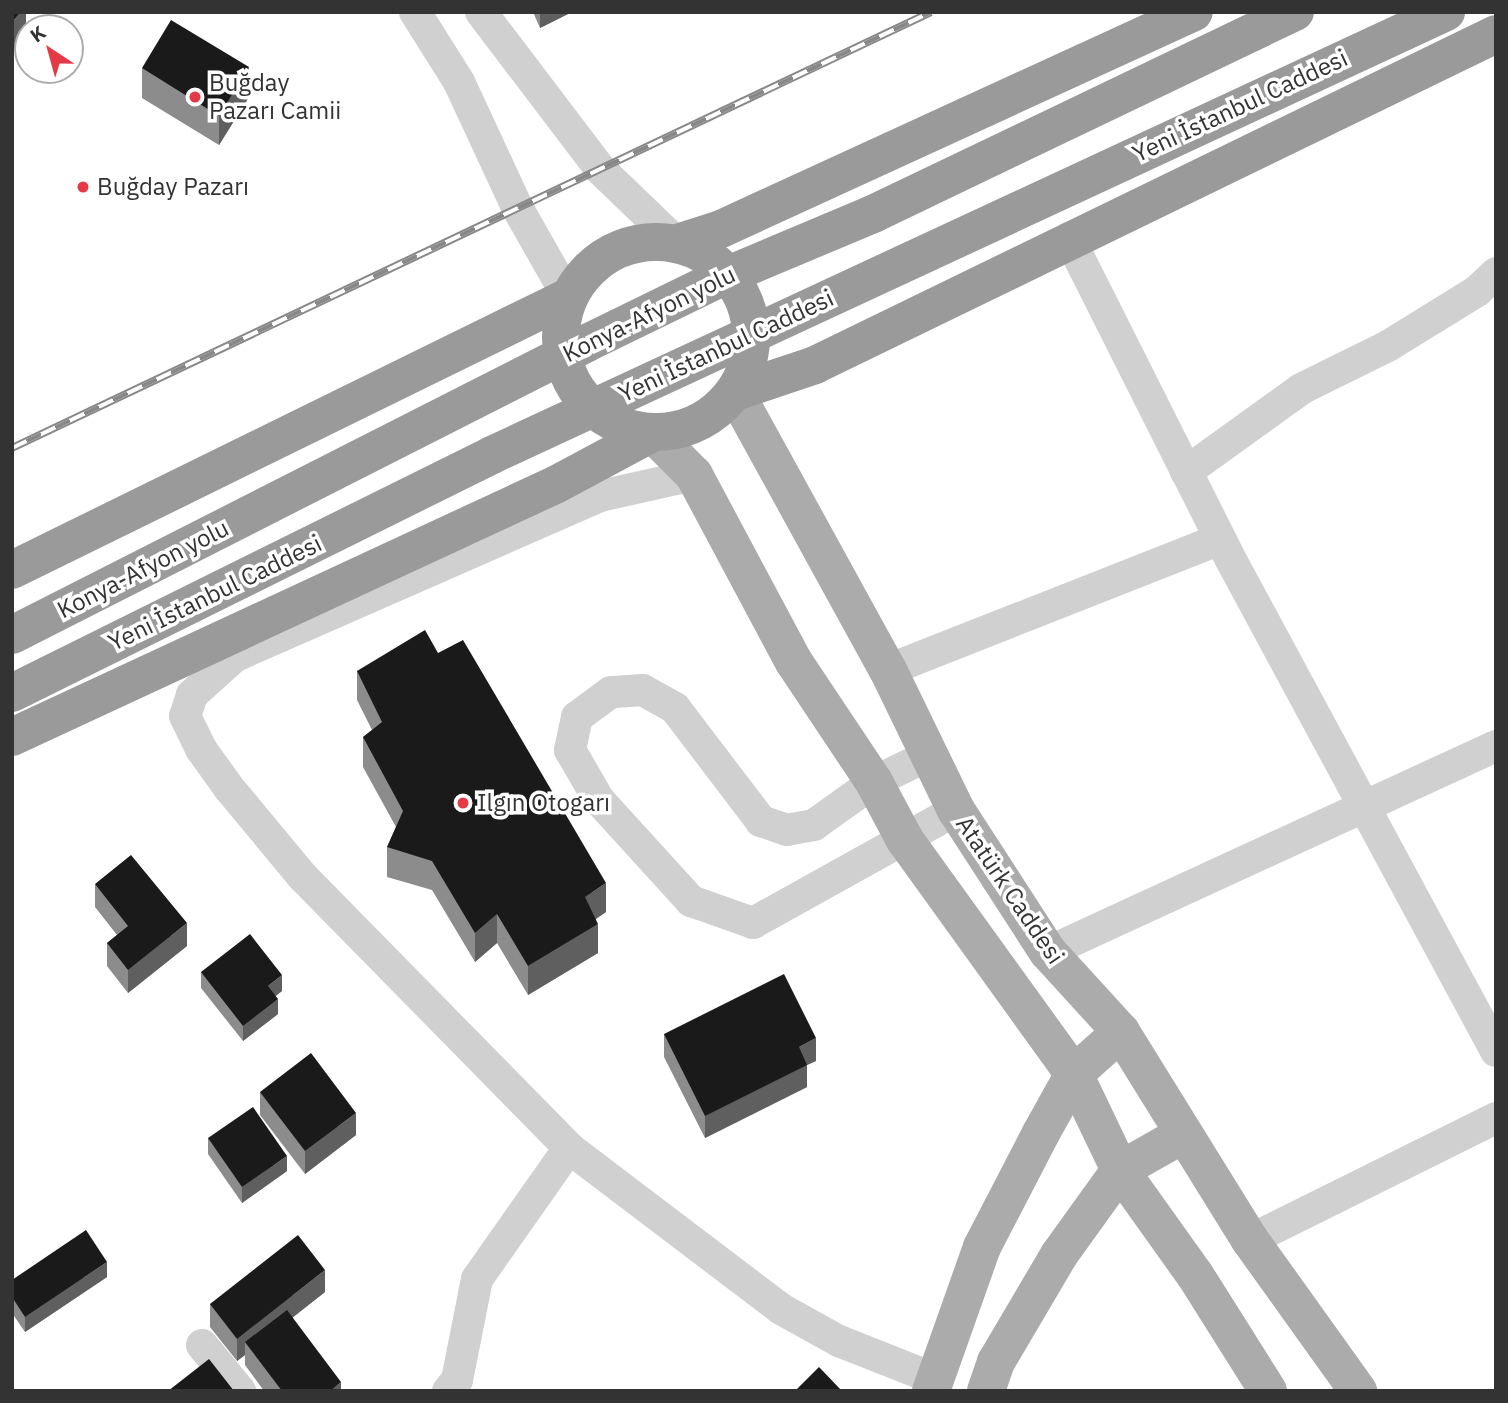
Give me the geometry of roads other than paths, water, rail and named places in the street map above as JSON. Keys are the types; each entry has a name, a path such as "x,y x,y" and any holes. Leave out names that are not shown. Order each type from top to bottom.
{"highway":[{"path":"677,243 721,229 1194,12"},
{"name":"Konya-Afyon yolu","path":"12,635 598,337 716,280 873,214 1295,12"},
{"name":"Yeni İstanbul Caddesi","path":"12,693 492,455 1446,12"},
{"path":"735,392 815,365 1069,238 1496,34"},
{"path":"645,241 677,243 712,258 738,285 752,320 751,358 735,392 713,415 684,429 652,433 616,425 586,402 566,371 560,334 568,297 587,270 613,251 645,241"},
{"path":"12,570 568,297"},
{"path":"12,737 557,484 652,433"}],"main road":[{"name":"Atatürk Caddesi","path":"735,392 888,670 927,756 956,810 1048,952 1121,1032 1250,1240 1358,1391"},
{"path":"652,433 694,475 794,662 874,782 905,840 1074,1074 1120,1170 1195,1275 1268,1391"},
{"path":"933,1385 982,1247 1074,1074 1121,1032"},
{"path":"986,1391 996,1362 1059,1255 1120,1170 1184,1134"}],"street":[{"path":"415,12 459,82 518,209 568,297"},
{"path":"481,12 600,169 677,243"},
{"path":"1069,238 1220,539 1496,1051"},
{"path":"1186,472 1301,389 1388,346 1477,291 1496,273"},
{"path":"185,716 192,695 234,657 600,496 694,475"},
{"path":"888,670 1220,539"},
{"path":"164,666 201,749 229,789 303,877 569,1148 781,1309 839,1341 933,1385"},
{"path":"927,756 874,782 814,825 787,830 761,821 676,708 643,690 611,692 577,717 570,750 599,800 691,901 753,923 956,810"},
{"path":"1048,952 1366,810 1496,746"},
{"path":"1250,1240 1496,1118"},
{"path":"449,1391 457,1380 477,1279 569,1148"},
{"path":"202,1345 240,1391"}],"railway":[{"path":"12,448 931,12"}],"place":[{"name":"Buğday Pazarı Camii","path":"195,97"},
{"name":"Buğday Pazarı","path":"83,187"},
{"name":"Ilgın Otogarı","path":"463,803"}]}
